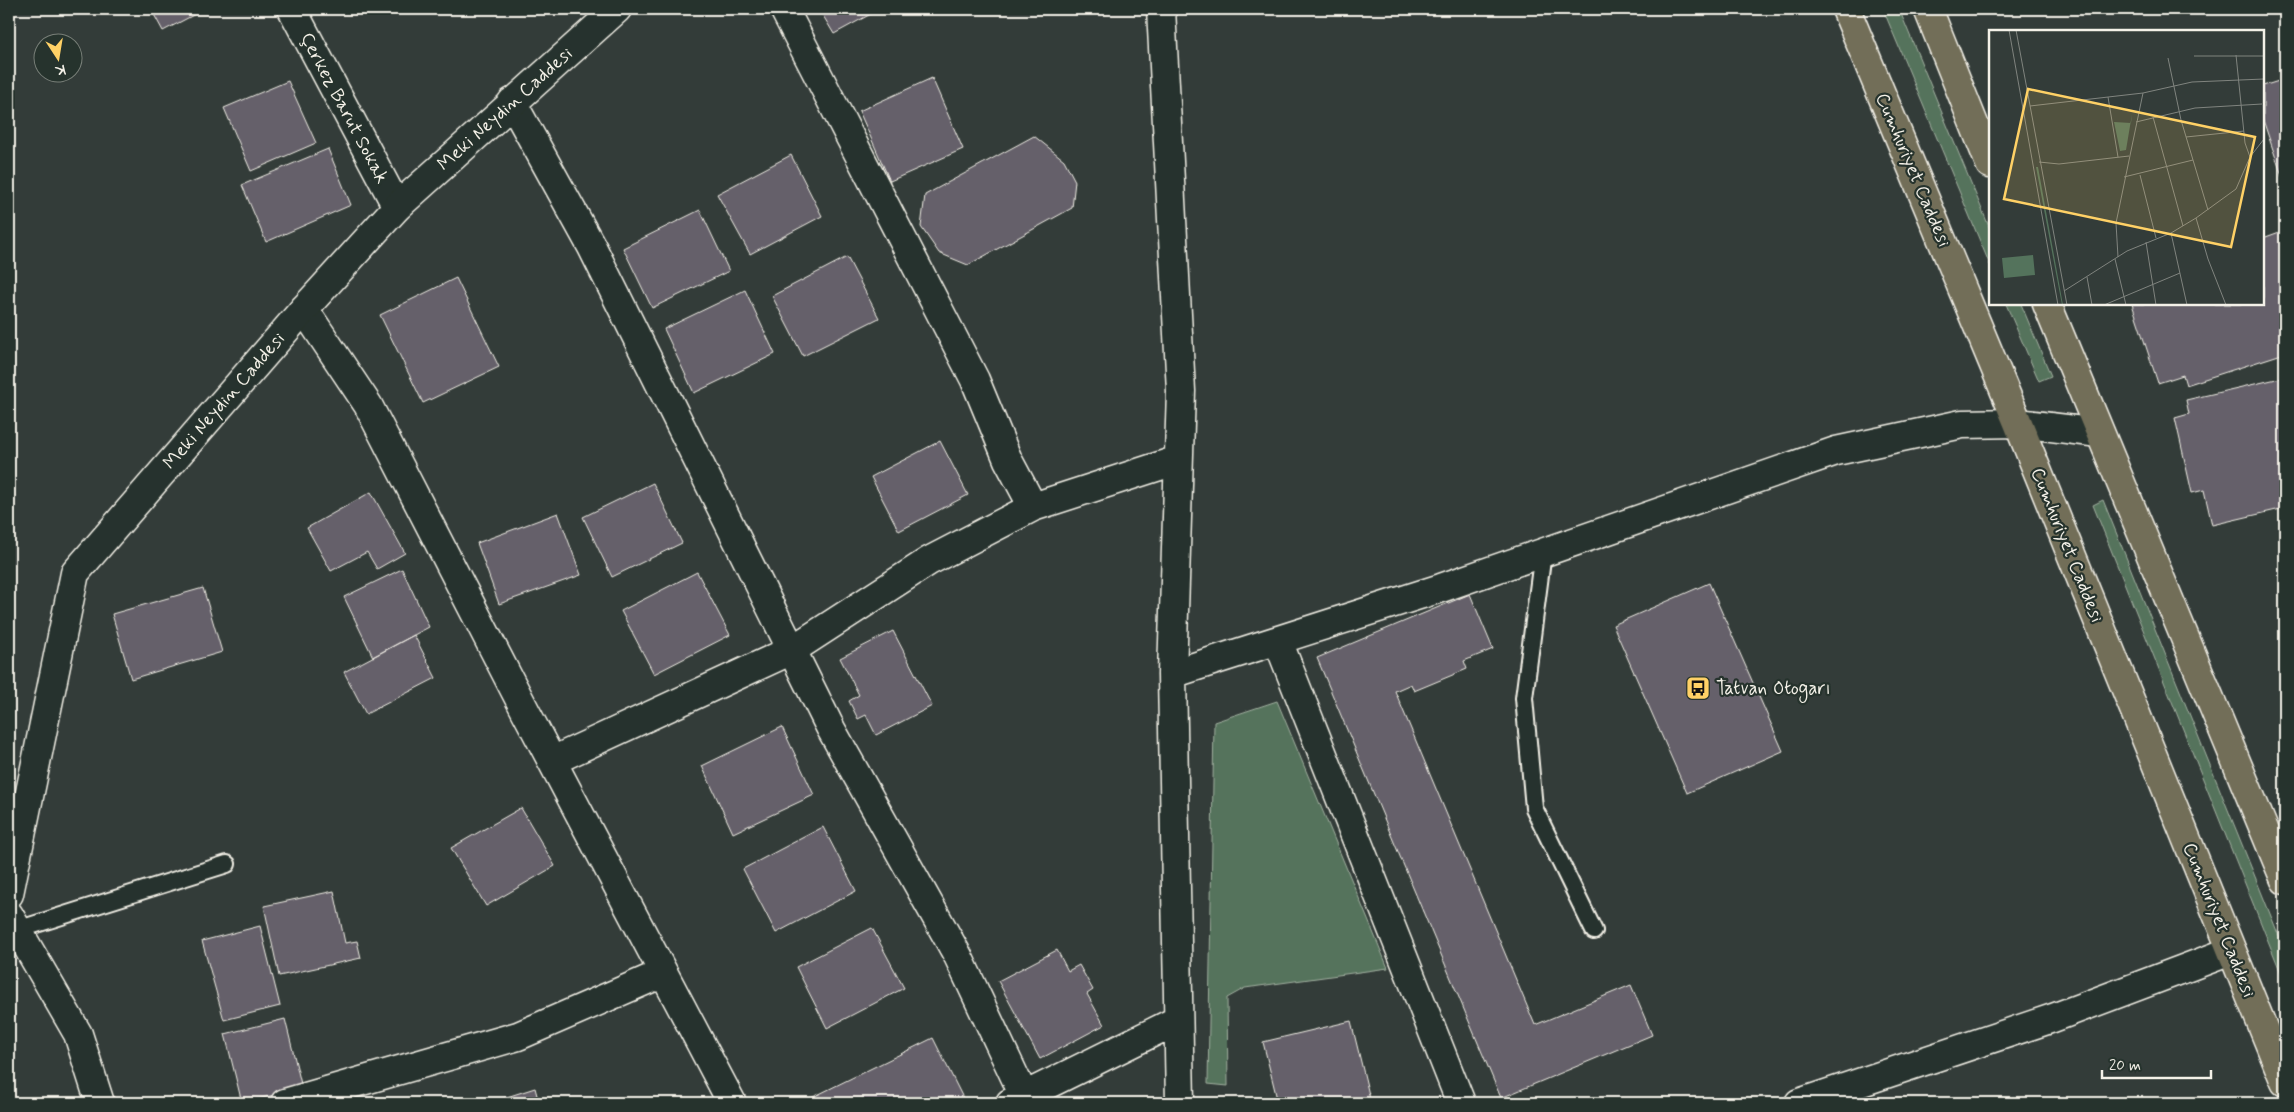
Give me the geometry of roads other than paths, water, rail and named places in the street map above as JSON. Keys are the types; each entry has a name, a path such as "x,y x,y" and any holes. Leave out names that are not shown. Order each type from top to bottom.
{"highway":[{"name":"Cumhuriyet Caddesi","path":"1846,9 2018,423 2285,1082"},
{"path":"1928,9 1989,162"},
{"path":"2047,305 2285,880"}],"street":[{"name":"Çerkez Barut Sokak","path":"292,9 397,207"},
{"path":"784,9 975,380 1008,460 1033,507"},
{"path":"1161,9 1181,391 1172,674 1180,1103"},
{"name":"Meki Neydin Caddesi","path":"9,894 75,573 304,310 397,207 612,10"},
{"path":"512,102 592,247 831,730 958,956 1017,1100 1178,1020"},
{"path":"304,310 368,405 732,1103"},
{"path":"1172,674 1441,588 1836,451 1962,424 2018,423 2099,433"},
{"path":"552,761 792,650 929,561 1033,507 1178,460"},
{"path":"1278,641 1461,1103"},
{"path":"13,922 78,1034 100,1103"},
{"path":"1799,1103 2053,1018 2231,951"},
{"path":"285,1103 518,1036 663,972"}],"lane":[{"path":"1543,552 1524,698 1534,808 1594,931"},
{"path":"13,922 228,864"}],"place":[{"name":"Tatvan Otogarı","path":"1698,688"}]}
